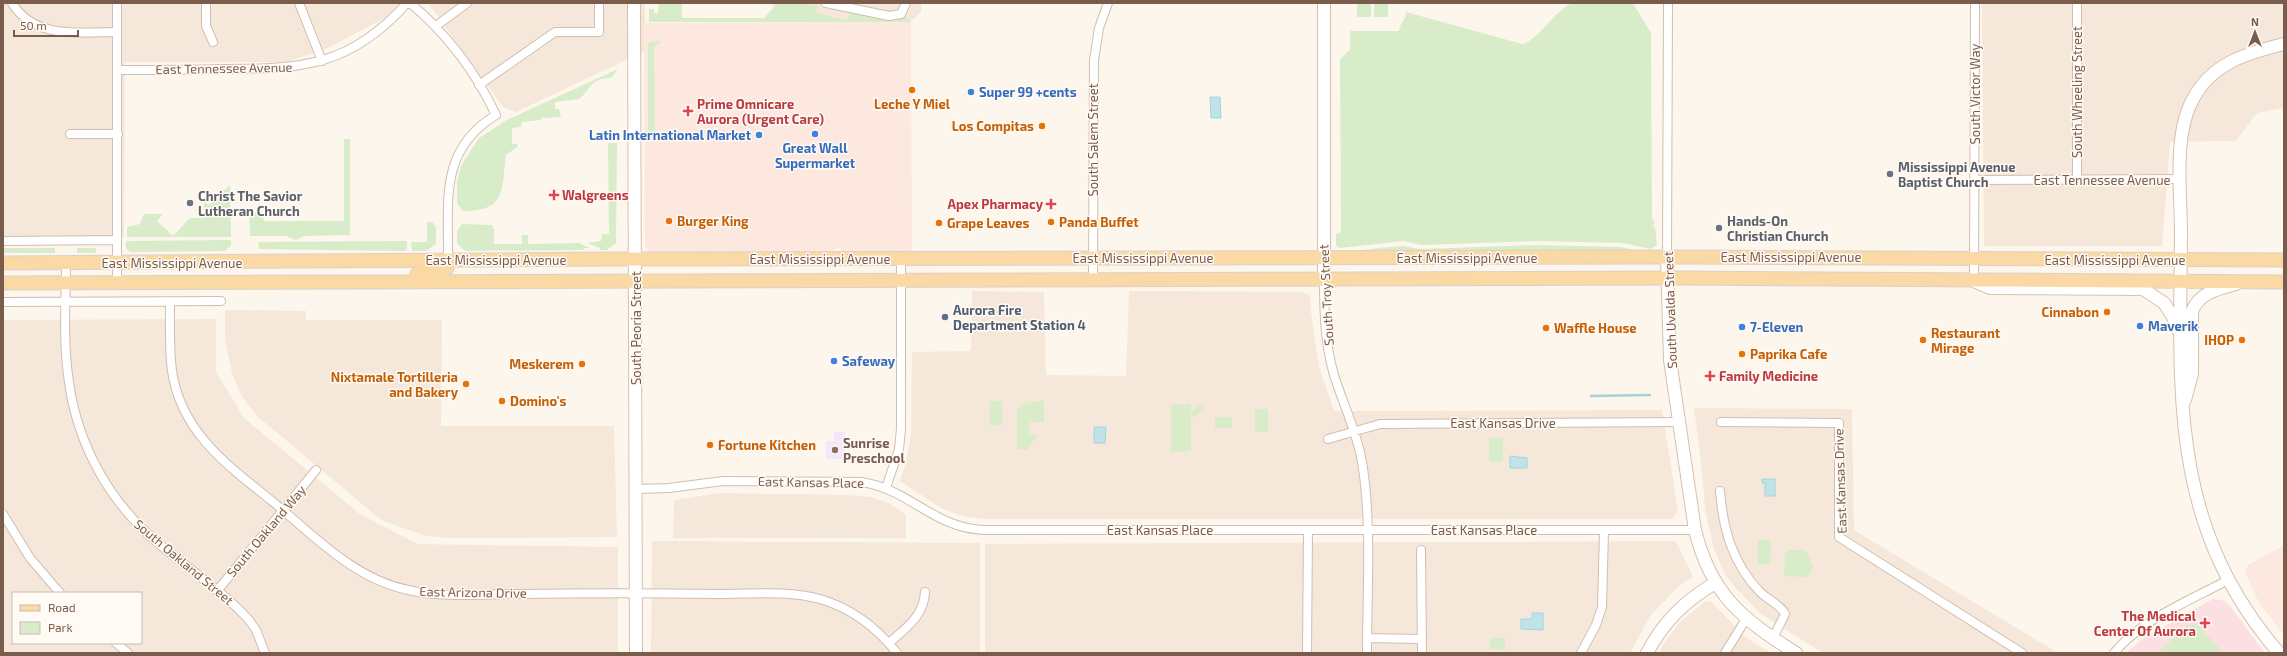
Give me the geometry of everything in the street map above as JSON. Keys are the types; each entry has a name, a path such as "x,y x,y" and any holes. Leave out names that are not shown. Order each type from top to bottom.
{"main road":[{"name":"East Mississippi Avenue","path":"3,263 635,259 1667,257 2284,260"},
{"path":"364,282 444,271 447,268 448,260"},
{"name":"East Mississippi Avenue","path":"3,283 1667,278 2284,282"}],"street":[{"path":"12,3 22,16 31,23 48,30 117,32"},
{"path":"117,3 117,283"},
{"path":"206,3 206,26 213,42"},
{"path":"299,3 322,61"},
{"path":"408,3 436,26 479,85 496,115 474,130 465,140 454,160 450,172 448,190 448,260"},
{"name":"East Tennessee Avenue","path":"117,70 277,69 322,61 350,50 366,40 381,29 408,3"},
{"path":"436,26 467,3"},
{"path":"479,85 555,32 599,32 599,3"},
{"name":"South Peoria Street","path":"634,3 637,489 636,653"},
{"path":"826,3 889,16 901,14 906,3"},
{"name":"South Salem Street","path":"1093,279 1094,60 1099,28 1108,3"},
{"name":"South Troy Street","path":"1324,3 1325,323 1329,353 1337,383 1354,430 1364,473 1367,653"},
{"name":"South Uvalda Street","path":"1668,3 1667,278 1669,352 1695,530 1703,556 1715,583 1730,602 1746,619 1796,653"},
{"name":"South Victor Way","path":"1974,281 1975,3"},
{"name":"South Wheeling Street","path":"2077,3 2077,180"},
{"path":"2279,653 2252,618 2228,580 2210,538 2194,487 2186,450 2182,412 2180,260 2183,128 2189,107 2200,87 2210,76 2235,58 2284,44"},
{"path":"70,134 118,134"},
{"name":"East Tennessee Avenue","path":"1975,180 2181,179"},
{"path":"3,241 117,240"},
{"path":"886,488 899,449 901,430 901,259"},
{"name":"South Oakland Street","path":"66,263 66,362 78,427 94,463 114,497 131,517 150,536 217,591 249,620 256,630 265,653"},
{"path":"1974,281 1990,288 2143,289 2159,298 2170,311 2177,327 2181,351"},
{"path":"2182,412 2192,374 2192,311 2195,305 2209,293 2246,282"},
{"path":"3,302 221,302"},
{"name":"East Arizona Drive","path":"170,302 172,372 175,387 186,416 214,453 361,572 376,580 408,590 443,594 636,593 804,596 819,599 847,610 872,626 897,653"},
{"name":"East Kansas Drive","path":"1328,439 1354,430 1380,424 1680,422"},
{"name":"East Kansas Drive","path":"1720,422 1839,423 1839,537 2022,653"},
{"name":"South Oakland Way","path":"217,591 316,470"},
{"name":"East Kansas Place","path":"637,489 669,488 723,481 851,482 886,488 944,522 974,530 1695,530"},
{"path":"1720,491 1726,534 1739,565 1759,591 1784,611 1785,618 1773,638"},
{"path":"3,514 30,558 59,592"},
{"path":"1306,653 1308,530"},
{"path":"1581,653 1596,625 1602,607 1604,530"},
{"path":"1421,550 1420,639 1422,653"},
{"path":"2114,653 2123,642 2140,629 2228,580"},
{"path":"1647,653 1662,628 1674,614 1688,601 1715,583"},
{"path":"889,643 920,613 923,606 925,592"},
{"path":"1725,653 1746,619"},
{"path":"1367,638 1420,639"},
{"path":"117,644 128,653"}],"shaded area":[{"path":"3,3 413,3 324,50 286,62 125,62 124,237 3,236"},
{"path":"428,3 645,3 645,51 516,112 503,107"},
{"path":"773,3 921,3 921,12 911,21 774,22"},
{"path":"1982,3 2284,3 2284,108 2257,113 2236,141 2170,142 2162,246 1984,246"},
{"path":"911,22 912,253 842,253 841,248 834,249 833,253 726,253 725,251 714,251 714,253 654,253 647,250 645,246 644,23"},
{"path":"972,291 1044,292 1046,375 1126,376 1129,291 1302,292 1310,295 1319,367 1334,411 1662,410 1678,511 1672,519 983,519 962,516 941,508 900,481 905,466 911,434 912,352 971,351"},
{"path":"225,310 306,311 306,320 442,320 441,426 614,426 617,537 450,538 427,536 380,519 257,416 242,397 232,374 225,339"},
{"path":"216,319 216,372 244,418 361,515 418,544 618,547 618,653 3,653 3,320"},
{"path":"1694,408 1852,409 1854,530 2058,653 1823,653 1761,614 1734,586 1725,574 1714,549 1705,510 1702,470"},
{"name":"Sunrise Preschool","path":"834,432 845,432 845,459 826,459 826,441 834,441"},
{"path":"720,493 848,495 870,497 889,503 906,515 906,538 673,538 674,500"},
{"path":"652,541 980,543 980,653 651,653"},
{"path":"1676,541 1693,577 1680,585 1650,616 1630,653 985,653 985,544"},
{"path":"2284,545 2284,635 2259,603 2245,573 2248,565"},
{"name":"The Medical Center Of Aurora","path":"2213,599 2225,601 2230,606 2265,653 2126,653 2145,637"},
{"path":"1706,601 1712,602 1744,636 1771,653 1659,653 1664,643 1681,621"}],"green space":[{"path":"659,3 682,4 682,18 764,18 776,5 776,3 798,3 818,6 816,13 848,20 850,13 892,20 905,17 912,22 649,22 649,9 654,9 654,13 658,13"},
{"path":"1572,3 1633,3 1651,33 1652,218 1655,223 1652,226 1655,227 1657,245 1651,249 1623,243 1537,241 1421,245 1403,241 1340,248 1336,246 1336,234 1341,232 1340,59 1350,50 1350,31 1399,31 1406,12 1522,44 1534,38 1558,13"},
{"path":"1357,4 1371,4 1371,17 1357,17"},
{"path":"1374,4 1388,4 1388,17 1374,17"},
{"path":"660,40 660,43 654,47 655,132 648,133 648,43"},
{"path":"618,69 611,78 594,82 579,99 555,102 555,109 559,109 561,117 542,118 541,120 522,122 521,127 512,128 512,144 518,144 517,147 506,155 502,189 495,203 477,210 463,211 457,203 457,181 462,164 479,138 507,120"},
{"path":"344,139 350,139 350,235 304,236 296,240 286,236 250,236 249,213 262,213 264,221 344,221"},
{"path":"608,143 617,143 616,243 608,249 609,250 600,250 600,248 587,243 601,241 602,234 609,234"},
{"path":"230,185 231,237 127,237 127,227 140,224 144,214 163,214 157,221 173,236 190,218 204,218 204,202 209,205"},
{"path":"427,222 432,222 436,227 436,244 426,251 412,251 411,242 427,242"},
{"path":"462,224 492,225 494,229 494,244 522,244 522,235 528,235 528,244 579,243 590,248 584,248 584,250 465,251 457,243 457,231"},
{"path":"231,240 231,246 225,251 130,252 126,248 126,241"},
{"path":"407,241 407,249 405,251 259,249 258,242"},
{"path":"1536,245 1621,247 1638,251 1422,252 1421,250 1349,252 1403,246 1421,249"},
{"path":"3,248 55,248 55,253 3,253"},
{"path":"77,248 95,248 97,250 95,253 77,253"},
{"path":"1044,400 1044,422 1030,422 1029,433 1037,436 1027,450 1017,449 1017,410 1025,404"},
{"path":"990,401 1002,401 1002,425 990,425"},
{"path":"1191,404 1191,413 1199,404 1204,408 1195,417 1191,414 1191,451 1171,452 1171,405"},
{"path":"1255,409 1268,409 1268,432 1255,432"},
{"path":"1215,417 1232,417 1232,428 1215,428"},
{"path":"1489,438 1503,438 1503,462 1489,462"},
{"path":"1758,540 1771,540 1770,565 1758,564"},
{"path":"1789,550 1804,550 1808,554 1813,567 1807,577 1784,576 1785,554"},
{"path":"2197,624 2224,653 2158,653 2186,626"},
{"path":"1490,638 1505,638 1505,649 1490,649"}],"water":[{"path":"1210,97 1220,97 1221,118 1211,118"},
{"path":"1094,427 1106,427 1105,443 1094,443"},
{"path":"1510,456 1527,458 1527,468 1510,468"},
{"path":"1762,479 1775,479 1775,496 1765,496 1765,483 1762,483"},
{"path":"1532,613 1543,613 1543,630 1521,629 1521,619 1532,619"}],"waterway":[{"path":"1591,396 1650,395"}],"place":[{"name":"Leche Y Miel","path":"912,90"},
{"name":"Super 99 +cents","path":"971,92"},
{"name":"Prime Omnicare Aurora (Urgent Care)","path":"688,111"},
{"name":"Los Compitas","path":"1042,126"},
{"name":"Great Wall Supermarket","path":"815,134"},
{"name":"Latin International Market","path":"759,135"},
{"name":"Mississippi Avenue Baptist Church","path":"1890,174"},
{"name":"Walgreens","path":"554,195"},
{"name":"Christ The Savior Lutheran Church","path":"190,203"},
{"name":"Apex Pharmacy","path":"1051,204"},
{"name":"Burger King","path":"669,221"},
{"name":"Panda Buffet","path":"1051,222"},
{"name":"Grape Leaves","path":"939,223"},
{"name":"Hands-On Christian Church","path":"1719,228"},
{"name":"Cinnabon","path":"2107,312"},
{"name":"Aurora Fire Department Station 4","path":"945,317"},
{"name":"Maverik","path":"2140,326"},
{"name":"7-Eleven","path":"1742,327"},
{"name":"Waffle House","path":"1546,328"},
{"name":"Restaurant Mirage","path":"1923,340"},
{"name":"IHOP","path":"2242,340"},
{"name":"Paprika Cafe","path":"1742,354"},
{"name":"Safeway","path":"834,361"},
{"name":"Meskerem","path":"582,364"},
{"name":"Family Medicine","path":"1710,376"},
{"name":"Nixtamale Tortilleria and Bakery","path":"466,384"},
{"name":"Domino's","path":"502,401"},
{"name":"Fortune Kitchen","path":"710,445"},
{"name":"Sunrise Preschool","path":"835,450"},
{"name":"The Medical Center Of Aurora","path":"2205,623"}]}
